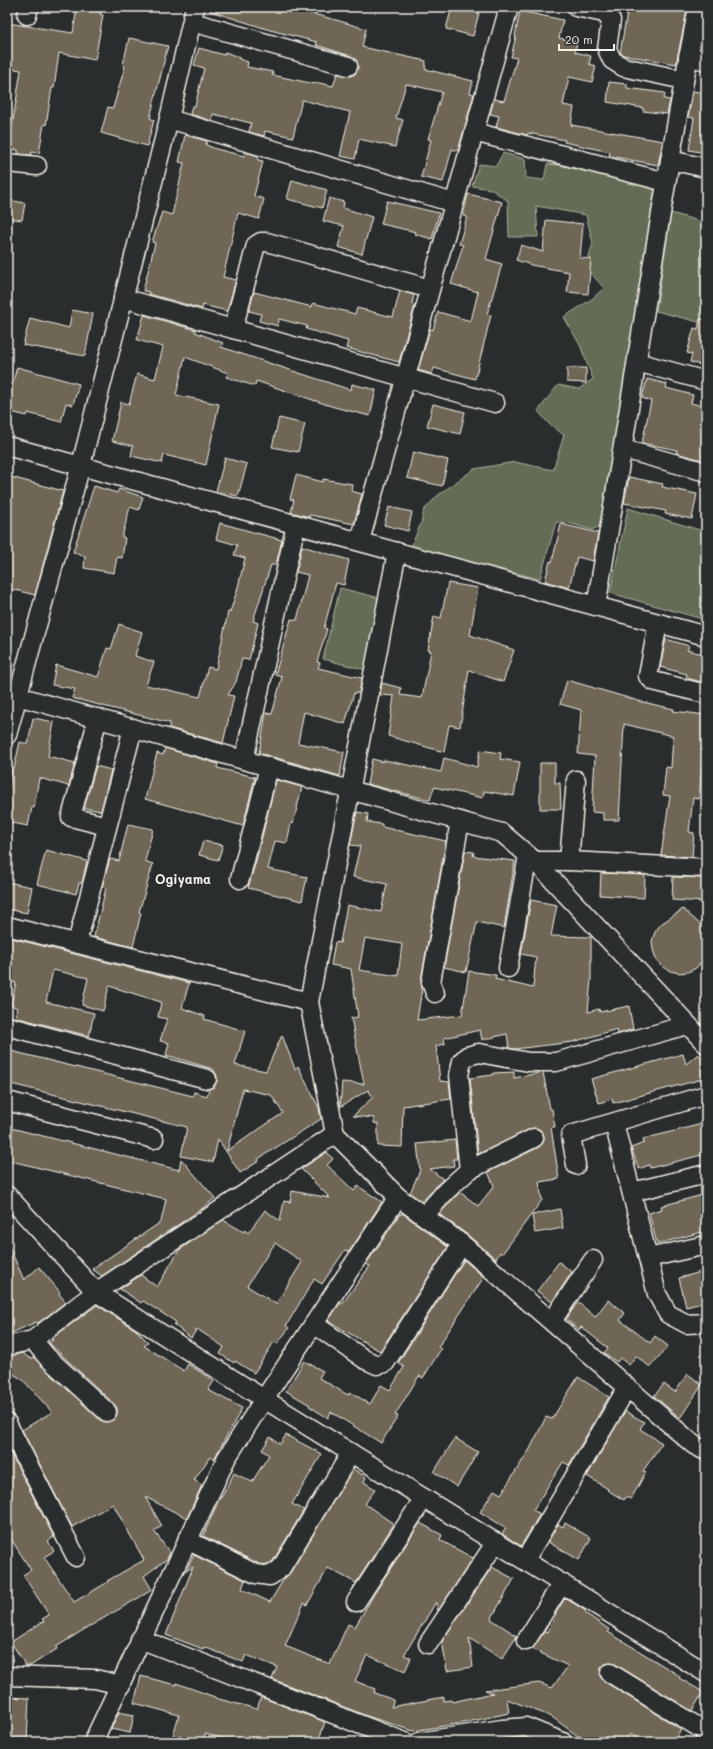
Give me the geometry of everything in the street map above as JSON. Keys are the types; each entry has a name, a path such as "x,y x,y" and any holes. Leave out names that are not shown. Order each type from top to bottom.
{"street":[{"path":"360,541 509,7"},
{"path":"576,7 604,13 611,20 607,49 612,60 623,67 684,80"},
{"path":"596,606 624,449 666,182 698,7"},
{"path":"7,735 13,694 81,465 169,119 193,14 348,66"},
{"path":"688,56 706,61"},
{"path":"169,119 454,203"},
{"path":"474,132 666,182"},
{"path":"670,160 706,168"},
{"path":"7,163 37,166"},
{"path":"233,329 256,245 261,242 267,242 430,290"},
{"path":"123,298 495,403"},
{"path":"637,362 706,381"},
{"path":"7,446 706,636"},
{"path":"624,449 706,472"},
{"path":"244,760 296,524"},
{"path":"397,552 309,1002 335,1134 398,1197 462,1244 694,1445 706,1451"},
{"path":"658,623 648,676 653,682 706,694"},
{"path":"13,694 502,833 532,858 706,1044"},
{"path":"98,718 71,817 107,826"},
{"path":"77,943 133,728"},
{"path":"240,880 269,767"},
{"path":"569,861 576,780"},
{"path":"435,993 431,982 460,821"},
{"path":"532,858 706,868"},
{"path":"508,968 532,858"},
{"path":"7,926 309,1002"},
{"path":"469,1170 459,1075 462,1061 467,1056 479,1054 529,1062 556,1062 688,1025"},
{"path":"7,1026 207,1079"},
{"path":"576,1165 571,1135 706,1096"},
{"path":"7,1101 154,1139"},
{"path":"614,1123 657,1294 668,1314 687,1324 706,1323"},
{"path":"7,1346 32,1340 96,1292 335,1134"},
{"path":"424,1216 446,1191 469,1170 534,1138"},
{"path":"632,1192 706,1174"},
{"path":"7,1195 96,1292 264,1399 526,1560 706,1673"},
{"path":"93,1742 121,1686 140,1639 226,1459 398,1197"},
{"path":"314,1324 364,1359 377,1365 385,1363 462,1244"},
{"path":"648,1258 706,1245"},
{"path":"552,1321 593,1260"},
{"path":"32,1340 47,1358 107,1412"},
{"path":"526,1560 627,1388"},
{"path":"7,1423 76,1557"},
{"path":"187,1540 256,1574 270,1576 281,1568 351,1453"},
{"path":"356,1602 424,1498"},
{"path":"428,1644 496,1542"},
{"path":"526,1641 562,1583"},
{"path":"140,1639 405,1742"},
{"path":"610,1673 702,1732"},
{"path":"7,1676 95,1679 121,1686"},
{"path":"419,1742 502,1729 526,1727 563,1742"}],"green space":[{"path":"503,153 525,159 526,178 544,180 547,164 560,165 655,187 600,526 592,530 569,523 556,522 540,579 411,547 421,523 424,510 437,496 474,469 515,462 553,470 564,435 548,423 538,411 558,385 579,389 593,379 580,345 564,317 592,299 604,288 586,268 593,243 586,215 536,206 538,237 509,237 508,201 491,189 472,186 479,164 496,166"},
{"path":"671,213 706,223 706,324 656,311"},
{"path":"628,508 706,532 706,620 610,593"},
{"path":"340,588 384,599 366,670 323,659"}],"building":[{"path":"77,7 102,7 100,14 103,15 95,60 59,53 54,88 52,88 46,125 44,124 39,153 32,152 31,155 18,154 18,150 7,149 7,126 12,127 21,70 7,68 7,23 73,33"},
{"path":"211,7 279,7 298,12 299,10 343,22 366,29 362,47 426,61 425,69 473,81 470,93 474,94 458,151 452,149 443,182 421,177 431,140 428,139 442,92 406,84 396,118 403,120 395,147 359,139 355,159 340,156 350,112 302,100 293,137 265,131 264,136 249,132 251,123 213,114 212,121 190,114 192,106 195,106 204,68 194,65 199,48 224,55 225,52 239,57 239,59 248,62 247,67 273,72 272,75 315,84 315,82 333,86 337,74 350,76 355,74 358,68 356,59 351,56 316,45 317,42 270,30 210,11"},
{"path":"452,7 479,13 473,36 446,29"},
{"path":"628,7 667,7 687,11 676,64 620,53"},
{"path":"520,11 563,20 559,38 577,42 575,52 591,56 589,64 596,66 592,82 569,77 563,105 574,107 571,125 663,141 658,165 609,156 610,152 564,142 565,140 528,133 527,135 496,127 499,116 490,114 494,99 504,101 517,58 511,57"},
{"path":"129,38 168,46 150,118 154,120 147,146 101,133 108,107 113,108 125,66 123,65"},
{"path":"609,82 627,84 627,88 665,93 664,99 670,100 667,114 643,111 643,108 607,102"},
{"path":"693,91 706,93 706,153 689,150 694,118 688,117"},
{"path":"185,135 207,141 206,145 216,149 244,156 245,152 259,156 258,160 263,161 254,196 264,199 259,219 238,213 223,277 236,280 227,311 203,305 202,309 143,291 155,243 152,242 162,212 172,215 184,163 179,162"},
{"path":"292,180 327,190 322,208 287,199"},
{"path":"468,194 502,202 486,259 502,264 487,314 491,315 475,379 434,368 432,374 418,370 430,329 433,330 438,312 471,321 478,292 451,284 463,245 459,244 467,217 463,216"},
{"path":"329,198 344,202 343,208 372,217 362,254 338,247 344,226 323,221"},
{"path":"7,200 25,203 22,220 7,218"},
{"path":"387,201 439,213 432,239 415,234 416,232 381,224"},
{"path":"546,220 583,224 580,258 591,259 588,294 567,292 569,272 531,265 516,260 521,245 543,252"},
{"path":"400,291 414,295 412,304 415,305 399,362 346,348 348,341 306,329 307,326 279,319 278,326 259,321 261,314 249,311 254,292 312,307 313,303 355,314 357,308 393,317"},
{"path":"72,310 93,314 85,356 23,345 30,318 69,328"},
{"path":"144,315 196,330 195,332 223,343 221,347 351,390 352,384 376,390 370,416 334,407 256,381 255,386 226,377 228,373 185,357 176,395 219,404 206,465 164,455 162,463 131,456 133,446 112,441 121,402 129,404 137,374 155,379 163,347 137,340"},
{"path":"700,319 706,320 706,357 704,366 690,362 692,354 687,353 694,328 698,329"},
{"path":"17,367 79,384 73,405 66,403 61,422 28,413 27,416 7,411 7,405"},
{"path":"567,368 586,368 586,383 567,382"},
{"path":"647,379 667,384 666,388 693,395 691,403 706,407 706,461 676,453 677,450 642,443 651,401 642,398"},
{"path":"433,404 465,412 460,434 427,426"},
{"path":"279,418 305,424 298,452 272,447"},
{"path":"413,452 448,460 442,486 407,478"},
{"path":"225,458 247,464 238,496 216,491"},
{"path":"296,475 323,482 323,479 352,484 351,491 362,494 354,524 310,515 309,517 291,512 294,500 290,499"},
{"path":"7,476 63,491 35,595 7,588"},
{"path":"629,477 663,484 662,487 697,494 692,519 665,514 666,511 624,503"},
{"path":"94,486 117,493 119,489 143,497 139,510 130,507 122,537 125,538 122,558 117,557 114,573 84,568 85,556 73,552"},
{"path":"389,507 412,512 408,531 384,525"},
{"path":"220,523 282,540 276,565 271,565 253,621 258,623 249,660 242,659 236,682 228,695 234,696 223,743 169,728 170,723 72,698 75,689 52,685 56,665 98,677 107,648 111,649 119,624 142,632 135,656 154,662 146,685 200,697 208,667 216,669 228,612 230,612 237,591 245,558 234,555 237,545 216,539"},
{"path":"561,524 598,533 593,561 577,557 569,588 545,581 550,561 552,562"},
{"path":"302,546 349,560 344,585 336,583 324,628 327,629 317,662 320,663 318,668 362,678 359,693 354,693 345,724 304,712 298,743 344,752 340,776 259,753 266,713 272,714 282,677 275,675 291,619 297,620 308,575 296,572"},
{"path":"448,583 478,588 470,635 514,650 503,682 469,670 460,727 449,725 444,752 388,736 394,696 380,695 382,683 401,688 400,695 422,698 431,651 428,650 434,616 441,618"},
{"path":"666,639 689,646 687,650 706,655 706,683 686,678 687,674 660,667"},
{"path":"567,680 642,702 674,709 673,711 706,715 699,799 693,798 689,832 694,833 692,857 661,855 670,796 663,795 666,767 671,768 673,736 624,724 619,820 603,820 603,813 592,812 595,756 578,754 581,710 560,704"},
{"path":"33,718 54,722 48,756 75,763 69,786 39,778 34,808 32,807 28,826 7,822 7,787 9,788 12,767 14,768 20,742 28,744"},
{"path":"165,748 218,764 217,768 255,777 243,826 145,799 157,753 163,755"},
{"path":"480,750 501,753 500,759 520,762 514,796 484,791 483,798 434,787 430,800 367,784 372,759 384,762 384,760 441,772 444,758 477,767"},
{"path":"540,763 555,763 555,783 560,783 561,809 540,809"},
{"path":"96,766 111,770 101,811 84,808"},
{"path":"276,780 302,787 293,824 291,823 287,843 275,841 268,869 307,877 302,901 248,888"},
{"path":"357,812 368,814 367,822 382,824 382,827 446,841 421,980 422,989 417,1020 462,1015 469,971 496,975 495,979 533,988 536,957 521,954 531,900 557,905 551,936 591,937 591,979 588,1012 599,1009 600,1012 629,1006 633,1029 618,1034 617,1029 573,1042 515,1049 509,1048 507,1034 482,1040 480,1030 444,1038 445,1044 436,1046 440,1081 449,1082 451,1099 403,1106 402,1147 378,1146 378,1124 374,1123 374,1118 353,1116 373,1097 368,1090 340,1107 342,1082 364,1084 351,1018 358,1017 351,969 331,965 335,942 340,943 347,905 381,912 387,884 353,877 360,846 350,845","holes":["365,938 402,944 398,976 359,970"]},
{"path":"128,824 153,829 145,861 153,864 139,912 141,913 133,947 94,937 106,888 102,887 110,859 119,861"},
{"path":"203,841 223,845 218,860 199,855"},
{"path":"46,850 87,861 82,883 79,883 76,894 37,884"},
{"path":"465,851 474,852 473,856 515,861 504,928 477,922 466,972 444,967"},
{"path":"601,873 645,875 644,898 600,895"},
{"path":"673,877 706,878 706,902 672,900"},
{"path":"7,882 32,887 27,913 7,909"},
{"path":"683,909 703,927 706,933 706,957 696,968 688,972 679,973 670,971 662,966 656,959 652,941 655,932 661,924"},
{"path":"7,937 189,983 182,1008 205,1016 204,1019 245,1031 235,1065 266,1071 282,1035 295,1069 298,1066 319,1108 321,1119 258,1159 259,1161 240,1173 218,1139 213,1162 181,1156 187,1127 7,1083 7,1050 193,1096 194,1092 207,1096 209,1089 214,1087 217,1081 217,1076 213,1069 166,1055 169,1043 160,1041 167,1019 158,1017 161,1002 109,986 103,1011 82,1005 88,978 53,970 46,1002 94,1013 89,1036 15,1017 17,1008 11,1005 16,983 7,981 10,960 7,959","holes":["243,1089 271,1095 283,1113 227,1151"]},
{"path":"683,1054 686,1064 698,1054 706,1063 706,1078 613,1103 612,1099 599,1103 591,1079"},
{"path":"514,1072 514,1078 543,1072 555,1127 551,1127 559,1179 539,1182 542,1200 502,1254 500,1252 496,1259 469,1236 439,1214 460,1192 478,1206 494,1186 488,1172 539,1147 543,1143 543,1133 539,1129 534,1128 478,1154 470,1078 493,1075 493,1073"},
{"path":"706,1123 706,1154 650,1168 649,1165 639,1169 631,1148 644,1143 643,1139"},
{"path":"7,1127 179,1170 181,1159 215,1198 203,1208 102,1276 92,1269 161,1222 166,1199 7,1160"},
{"path":"455,1140 457,1159 453,1159 454,1166 430,1169 443,1179 422,1202 410,1193 420,1170 417,1144"},
{"path":"327,1152 333,1159 327,1165 354,1191 358,1186 382,1202 349,1252 345,1250 322,1284 314,1279 286,1326 289,1328 277,1344 274,1342 254,1373 235,1361 234,1363 220,1354 224,1347 197,1329 191,1338 174,1325 176,1322 143,1301 141,1303 120,1289 141,1275 157,1287 179,1250 223,1220 244,1232 245,1230 248,1233 265,1210 280,1221 284,1201 290,1202 292,1191 330,1198 301,1169","holes":["275,1243 302,1262 276,1304 247,1286"]},
{"path":"706,1194 706,1231 657,1244 649,1213 662,1209 661,1206"},
{"path":"560,1209 563,1228 535,1233 532,1215"},
{"path":"402,1213 448,1247 380,1351 328,1321 340,1303 342,1304 370,1266 366,1264"},
{"path":"7,1242 24,1280 39,1267 60,1292 59,1294 66,1302 38,1323 36,1322 7,1335"},
{"path":"464,1260 484,1277 438,1347 441,1349 423,1378 419,1376 395,1415 398,1416 381,1443 331,1412 328,1418 309,1406 310,1405 286,1391 304,1361 323,1371 319,1378 348,1395 350,1392 370,1404 381,1385 390,1390 404,1367 398,1363"},
{"path":"559,1262 572,1272 552,1302 537,1291"},
{"path":"701,1272 706,1293 706,1302 686,1307 679,1278"},
{"path":"608,1300 625,1313 620,1320 650,1343 655,1336 668,1346 650,1367 636,1356 629,1365 620,1358 617,1362 604,1353 608,1348 581,1327 579,1330 566,1319 578,1302 595,1317"},
{"path":"97,1305 136,1330 148,1342 144,1346 184,1371 188,1364 214,1381 208,1390 242,1408 214,1459 210,1457 194,1480 202,1485 187,1518 145,1497 162,1526 154,1531 170,1553 167,1559 144,1576 152,1590 56,1647 57,1649 30,1666 26,1666 11,1642 44,1621 42,1619 49,1615 23,1575 31,1570 7,1533 7,1446 54,1537 48,1541 54,1551 44,1557 74,1602 144,1560 113,1504 72,1527 22,1430 52,1412 23,1380 7,1370 7,1361 10,1356 22,1353 31,1359 34,1357 100,1420 105,1422 114,1419 117,1414 117,1408 114,1404 49,1343 53,1340 51,1339"},
{"path":"688,1374 702,1385 680,1418 654,1396 664,1384 675,1392"},
{"path":"578,1377 609,1397 569,1465 563,1462 533,1510 540,1514 521,1546 502,1534 506,1528 480,1512 494,1490 501,1494 530,1449 546,1417 552,1419"},
{"path":"625,1411 644,1422 640,1429 662,1443 643,1471 646,1472 631,1499 626,1497 624,1500 587,1476"},
{"path":"286,1435 322,1454 292,1504 304,1510 273,1561 267,1565 259,1564 203,1536 220,1497 221,1498 234,1473 252,1482 269,1455 262,1450 270,1437 280,1444"},
{"path":"455,1438 478,1452 457,1487 434,1472"},
{"path":"353,1469 366,1477 364,1482 375,1489 365,1504 394,1524 356,1583 328,1568 307,1605 304,1603 285,1646 330,1664 348,1624 355,1627 374,1594 420,1523 442,1535 440,1540 473,1558 438,1611 436,1602 404,1655 411,1658 405,1671 367,1655 355,1681 375,1689 374,1693 394,1700 391,1707 444,1697 444,1701 451,1700 452,1702 493,1693 485,1690 539,1683 552,1688 568,1666 532,1649 545,1631 548,1632 557,1611 565,1598 586,1611 585,1613 610,1630 608,1632 680,1676 679,1678 703,1692 692,1711 615,1664 605,1664 601,1668 601,1678 605,1682 681,1729 673,1742 644,1742 630,1734 624,1742 586,1742 552,1717 507,1699 509,1713 463,1723 413,1731 367,1716 272,1679 277,1667 246,1655 243,1662 204,1647 203,1649 166,1635 193,1567 186,1571 194,1555 245,1580 242,1589 270,1602 283,1580 290,1573"},
{"path":"565,1523 591,1538 579,1560 548,1542 558,1524 563,1527"},
{"path":"492,1567 514,1579 491,1619 517,1636 502,1659 469,1638 473,1667 447,1671 442,1641"},
{"path":"141,1676 176,1685 176,1683 215,1698 257,1709 261,1697 325,1722 318,1742 260,1742 246,1737 244,1742 238,1742 205,1734 203,1742 171,1742 179,1715 134,1703"},
{"path":"7,1697 29,1698 27,1742 7,1742"},
{"path":"119,1712 134,1715 130,1733 111,1729"}],"district":[{"name":"Ogiyama","path":"183,879"}]}
